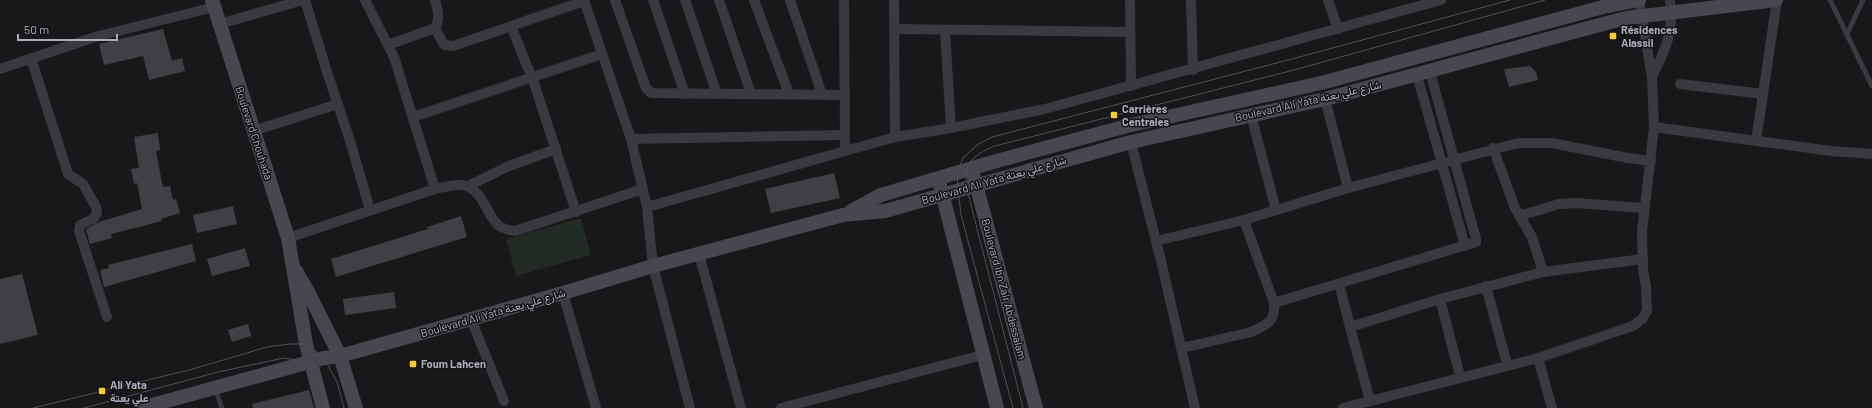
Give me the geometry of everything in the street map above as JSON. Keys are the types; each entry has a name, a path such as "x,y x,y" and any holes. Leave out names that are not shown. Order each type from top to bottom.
{"main road":[{"name":"Boulevard Ali Yata شارع علي يعتة","path":"843,215 881,195 993,162 1128,126 1321,84 1603,7 1639,0"},
{"name":"Boulevard Ali Yata شارع علي يعتة","path":"141,408 311,363 324,358 340,356 563,294 653,266 843,215 885,210 1131,142 1325,99 1671,7 1776,0"},
{"name":"Boulevard Chouhada","path":"213,3 288,238 294,267 297,295 311,363 323,408"},
{"name":"Boulevard Ibn Zair Abdessalam","path":"973,169 1036,408"},
{"path":"938,179 982,355 997,408"},
{"name":"Boulevard Chouhada","path":"294,267 340,356 356,408"}],"street":[{"path":"219,24 304,0 352,144 370,210"},
{"path":"365,0 388,45 413,117 435,189"},
{"path":"388,45 435,28 438,23 435,0"},
{"path":"615,0 646,88 651,93 845,95"},
{"path":"653,0 685,94"},
{"path":"685,0 717,94"},
{"path":"719,0 751,94"},
{"path":"754,0 789,94"},
{"path":"790,0 822,94"},
{"path":"844,0 845,150"},
{"path":"894,0 895,137"},
{"path":"1130,0 1131,86"},
{"path":"1191,0 1193,70"},
{"path":"1328,0 1338,29"},
{"path":"647,207 895,137 951,128 1045,109 1193,70 1442,0"},
{"path":"1343,408 1460,376 1538,358 1626,328 1642,319 1647,311 1646,287 1643,269 1644,208 1654,127 1652,77 1639,0"},
{"path":"1756,140 1764,94 1776,0"},
{"path":"435,28 441,41 450,47 463,44 584,1 631,139 647,207 653,266 690,408"},
{"path":"0,69 98,36 213,3"},
{"path":"1652,77 1666,47 1671,30 1671,7"},
{"path":"511,26 532,77 576,212"},
{"path":"894,30 1130,32"},
{"path":"945,31 951,128"},
{"path":"413,117 602,54"},
{"path":"31,58 68,174 83,184 96,207 97,213 93,219 80,225 79,231 107,317"},
{"path":"1274,303 1474,243 1476,239 1453,159 1423,73"},
{"path":"1423,73 1442,162 1465,246"},
{"path":"1680,84 1764,94"},
{"path":"1325,99 1348,188"},
{"path":"253,131 338,104"},
{"path":"1251,116 1276,210"},
{"path":"1654,127 1831,151 1872,154"},
{"path":"631,139 845,135"},
{"path":"1131,142 1182,348 1195,408"},
{"path":"1156,241 1244,220 1348,188 1493,148 1518,143 1552,143 1651,161"},
{"path":"1493,148 1519,216 1532,237 1542,272"},
{"path":"288,238 435,189 458,185 468,186 509,166 556,149"},
{"path":"468,186 484,202 497,225 515,231 643,189"},
{"path":"1519,216 1553,206 1577,203 1644,208"},
{"path":"1182,348 1250,332 1261,328 1273,318 1275,311 1274,303 1244,220"},
{"path":"699,254 740,408"},
{"path":"1350,327 1440,299 1542,272 1643,259"},
{"path":"1339,283 1370,401"},
{"path":"1486,286 1507,364"},
{"path":"563,294 596,408"},
{"path":"1440,299 1460,376"},
{"path":"471,319 504,401"},
{"path":"781,408 982,355"},
{"path":"1538,358 1552,408"}],"lane":[{"path":"1830,0 1872,86"},
{"path":"1846,34 1863,0"},
{"path":"215,388 222,408"}],"shaded area":[{"path":"581,218 591,255 516,276 506,239"}],"building":[{"path":"163,29 172,61 182,58 185,71 149,80 143,56 104,65 99,44"},
{"path":"1530,66 1536,72 1538,80 1509,87 1504,69"},
{"path":"158,133 160,150 156,151 162,183 164,187 170,186 173,200 176,199 180,213 161,219 162,221 111,234 112,238 90,244 86,229 99,222 142,209 137,183 134,184 131,169 139,168 134,137"},
{"path":"834,173 840,198 771,213 765,189"},
{"path":"233,206 237,224 197,233 193,215"},
{"path":"461,216 467,237 336,277 331,259 428,229 427,227"},
{"path":"192,244 196,261 104,287 100,270 109,268 108,265"},
{"path":"245,248 250,266 212,276 207,259"},
{"path":"22,274 38,335 0,344 0,279"},
{"path":"394,292 396,308 345,315 343,299"},
{"path":"248,324 251,336 232,342 228,330"},
{"path":"309,390 314,408 253,408 252,404"}],"tram line":[{"path":"1013,408 961,215 957,174 963,158 977,145 992,137 1292,59 1510,0"},
{"path":"1023,408 969,197 966,172 969,163 973,159 995,146 1294,70 1545,0"},
{"path":"33,408 193,369 267,347 290,344 306,344 324,358 337,382 344,408"},
{"path":"84,408 218,372 284,358 295,360 310,368 323,389 328,408"}],"place":[{"name":"Résidences Alassil","path":"1613,36"},
{"name":"Carrières Centrales","path":"1114,115"},
{"name":"Foum Lahcen","path":"413,364"},
{"name":"Ali Yata علي يعتة","path":"102,391"}]}
